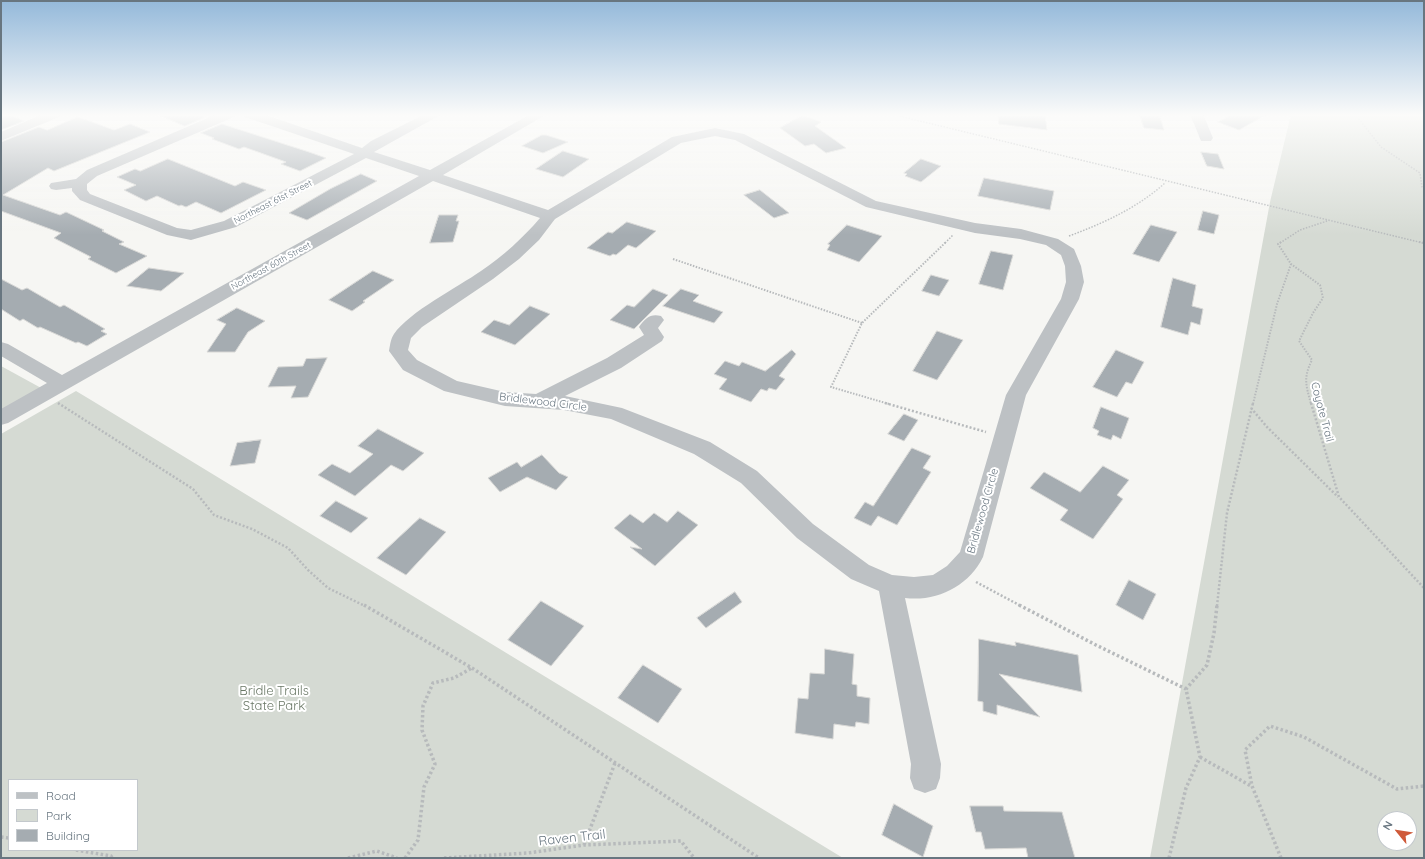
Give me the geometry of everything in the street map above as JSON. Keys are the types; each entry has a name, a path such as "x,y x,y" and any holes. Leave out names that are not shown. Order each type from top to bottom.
{"street":[{"path":"56,186 80,183 92,173 136,154"},
{"name":"Northeast 61st Street","path":"80,183 79,191 85,197 190,242 230,224 356,159 363,154"},
{"path":"367,154 433,175 550,216"},
{"name":"Northeast 60th Street","path":"1,418 470,154"},
{"name":"Bridlewood Circle","path":"653,154 550,216 533,237 513,255 487,275 458,293 402,336 398,351 410,365 451,386 505,399 564,403 615,413 702,448 749,476 805,531 860,572 890,585 914,588 938,585 956,573 971,557 1016,394 1062,316 1070,299 1075,282 1073,266 1068,252 1052,242 1021,234 963,225 909,214 871,204 773,154"},
{"path":"538,401 614,363 655,337 648,327 655,320"},
{"path":"1,348 62,383"},
{"path":"890,585 926,764 925,778"}],"path":[{"path":"1059,154 1121,169 1166,182 1424,243"},
{"path":"1392,154 1420,173 1422,187 1424,189"},
{"path":"1052,242 1094,227 1122,214 1136,206 1166,182"},
{"name":"Coyote Trail","path":"1327,221 1300,230 1278,244 1291,264 1320,285 1323,298 1313,313 1299,341 1312,360 1307,370 1305,383 1339,497 1424,588"},
{"path":"963,225 862,323 831,387 1004,437"},
{"path":"673,259 862,323"},
{"path":"1186,689 1207,665 1214,633 1227,513 1277,304 1291,264"},
{"path":"43,394 194,488 214,515 252,529 288,548 308,570 328,588 364,605 472,668 759,858"},
{"path":"1251,408 1267,427 1339,497"},
{"path":"956,573 1003,595 1031,612 1115,656 1186,689"},
{"path":"405,858 418,840 424,787 435,764 422,730 423,706 433,683 454,678 472,668"},
{"path":"1169,858 1186,788 1200,757 1186,689"},
{"path":"1281,858 1252,786 1245,750 1270,726 1304,737 1397,789 1424,786"},
{"path":"1200,757 1252,786"},
{"path":"584,845 615,763"},
{"name":"Raven Trail","path":"444,858 528,853 584,845 681,841 694,858"},
{"path":"82,851 111,856 112,858"},
{"path":"348,858 377,851 397,858"}],"green space":[{"path":"1281,154 1424,154 1424,858 1150,858 1270,202"},
{"path":"1,366 43,389 1,412"},
{"name":"Bridle Trails State Park","path":"76,391 843,858 1,858 1,434"}],"building":[{"path":"1,154 96,154 54,171 48,168 3,195 60,215 66,212 104,230 102,231 124,242 119,244 147,256 116,273 88,259 91,257 54,238 61,233 1,211"},
{"path":"264,154 315,154 326,158 300,171 281,164 286,162"},
{"path":"558,154 573,154 589,159 563,177 536,169"},
{"path":"1202,154 1218,154 1224,169 1207,166"},
{"path":"168,159 235,186 243,182 266,190 221,213 196,202 186,207 181,205 179,206 157,196 146,201 124,190 136,185 117,177 135,169 140,171"},
{"path":"921,159 941,166 921,182 905,176 907,174 904,173"},
{"path":"361,174 377,181 307,220 289,213 330,189"},
{"path":"984,178 1054,191 1050,210 978,196"},
{"path":"760,190 789,213 774,218 744,195"},
{"path":"1203,211 1219,215 1214,234 1198,230"},
{"path":"439,215 458,215 456,221 459,221 453,242 430,243"},
{"path":"627,222 656,231 636,248 628,245 616,255 613,254 610,256 587,248 608,232 612,233"},
{"path":"847,225 882,236 859,262 827,250 830,245 828,244"},
{"path":"1151,225 1177,232 1159,262 1133,254"},
{"path":"991,251 1013,255 1003,290 979,284"},
{"path":"149,268 184,273 161,291 127,286"},
{"path":"373,271 394,280 363,301 365,302 352,311 329,300"},
{"path":"931,275 949,280 939,296 922,291"},
{"path":"1173,278 1196,285 1192,306 1203,309 1200,325 1191,322 1188,335 1161,327"},
{"path":"1,279 22,290 27,288 60,307 64,305 105,329 101,331 107,334 87,346 78,342 76,343 40,327 38,328 23,319 20,321 1,309"},
{"path":"653,289 668,295 634,329 610,320 627,305 634,307"},
{"path":"681,289 699,295 693,301 723,312 714,323 663,306"},
{"path":"530,306 550,314 515,345 481,332 494,320 509,325"},
{"path":"237,308 265,321 248,332 235,352 207,352 226,324 217,320"},
{"path":"937,331 963,340 937,380 913,371"},
{"path":"792,350 796,354 779,376 785,379 776,390 769,388 767,391 761,389 751,402 719,389 727,379 714,374 725,361 739,366 742,362 765,371"},
{"path":"1116,350 1144,362 1132,384 1126,382 1117,397 1093,387"},
{"path":"327,358 308,397 291,398 296,386 268,387 278,367 303,366 306,359"},
{"path":"1101,407 1129,418 1121,439 1113,435 1111,440 1097,435 1099,431 1093,428"},
{"path":"904,414 918,420 904,441 888,434"},
{"path":"378,429 424,453 403,471 391,465 355,496 318,475 332,464 350,473 373,454 358,446"},
{"path":"261,440 255,463 230,466 237,443"},
{"path":"912,448 931,456 923,468 931,472 897,525 878,516 871,526 854,518 865,502 873,506"},
{"path":"542,455 559,473 568,477 556,490 527,477 500,492 488,478 517,462 521,467"},
{"path":"1103,466 1129,480 1117,495 1123,499 1093,539 1060,520 1068,510 1030,488 1044,472 1080,492"},
{"path":"336,501 368,518 351,533 320,516"},
{"path":"678,511 698,525 655,566 630,547 642,549 614,528 630,514 643,523 654,513 667,522"},
{"path":"420,518 446,532 406,575 377,558"},
{"path":"1129,580 1156,594 1143,620 1116,605"},
{"path":"735,592 742,602 706,628 697,618"},
{"path":"541,601 584,626 551,666 508,640"},
{"path":"979,639 1016,646 1015,642 1078,655 1082,692 999,674 1040,717 997,705 997,715 983,711 983,702 978,701"},
{"path":"825,649 854,654 852,684 857,685 857,696 870,698 869,724 856,722 855,727 834,724 833,739 795,733 798,698 808,699 810,673 824,674"},
{"path":"643,665 682,689 658,723 618,698"},
{"path":"894,804 933,826 923,857 882,835"},
{"path":"970,806 1003,806 1004,811 1062,812 1075,858 1028,858 1026,848 985,849 981,832 976,832"}]}
